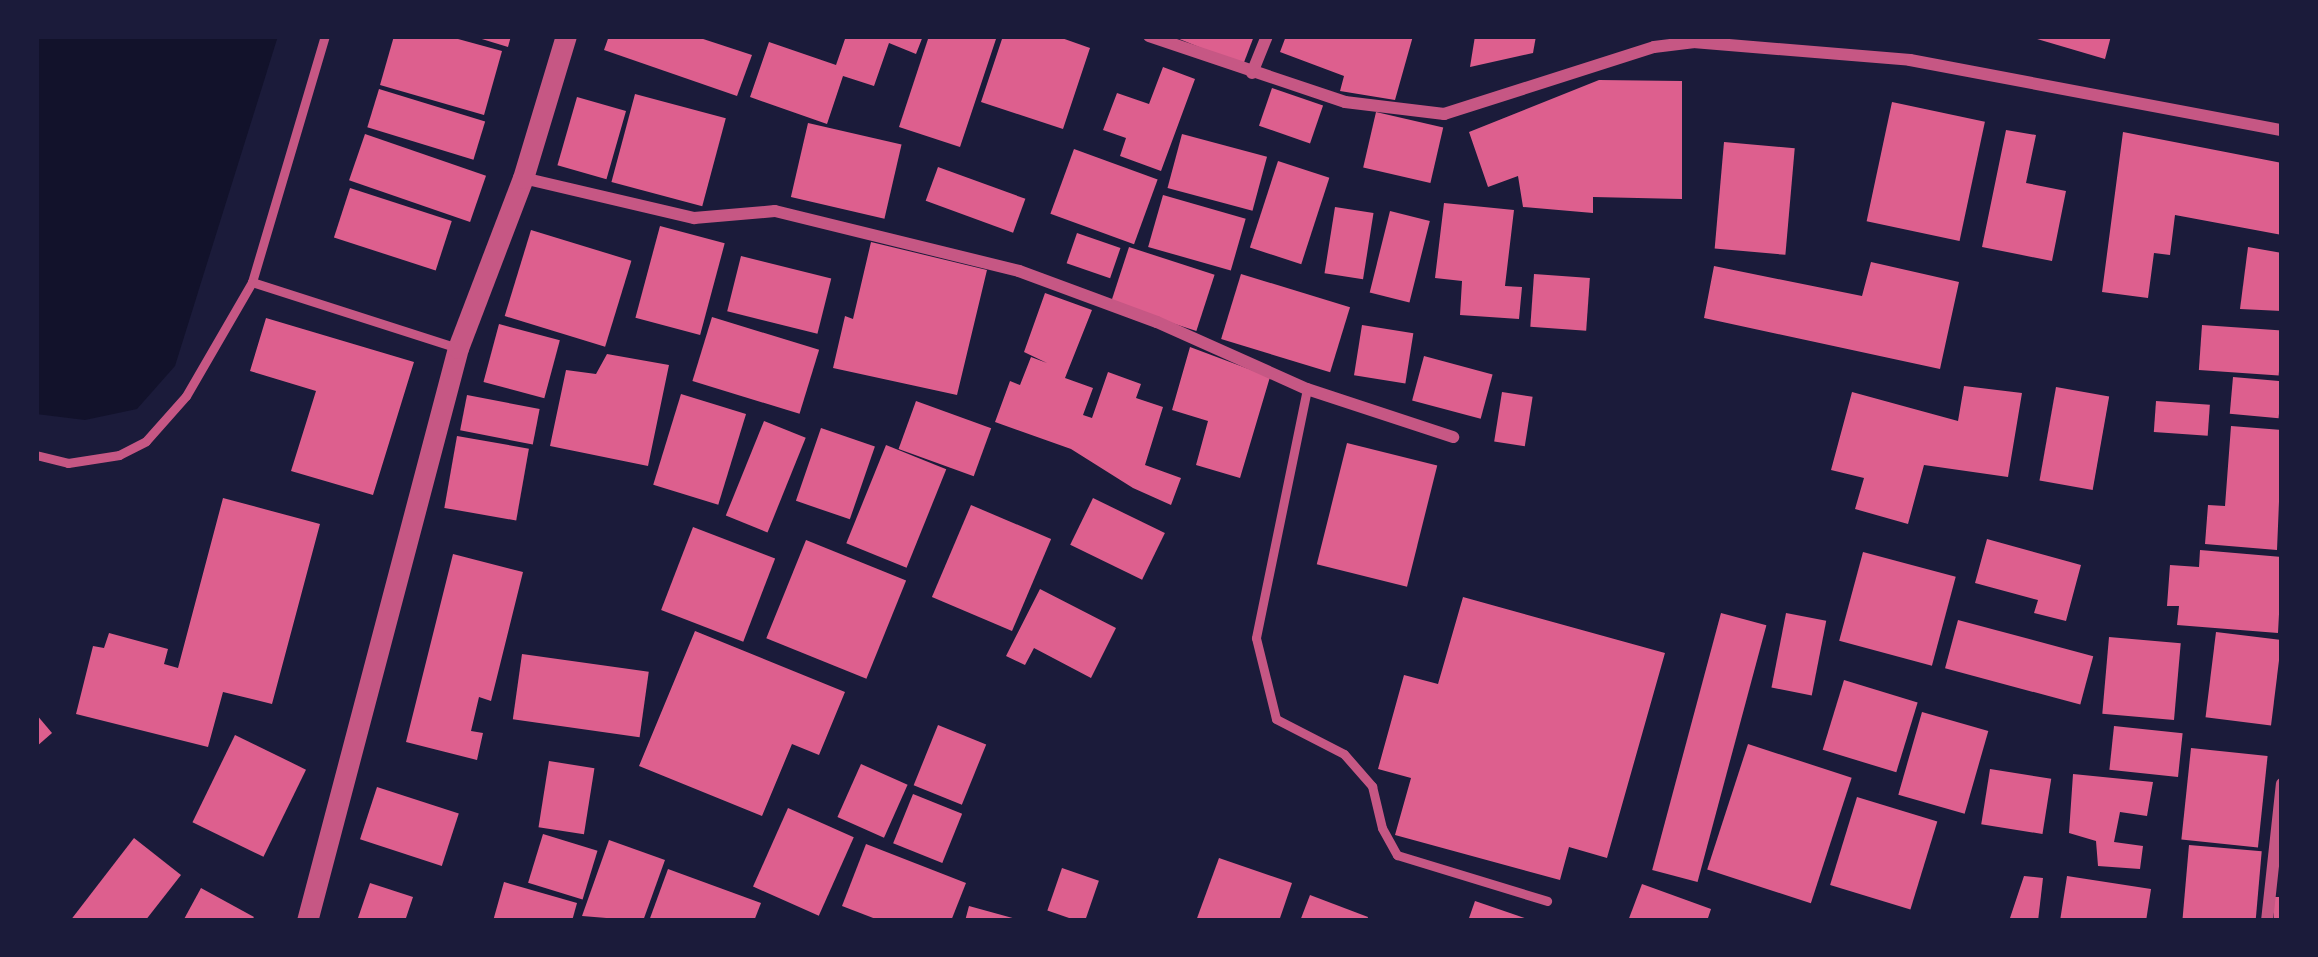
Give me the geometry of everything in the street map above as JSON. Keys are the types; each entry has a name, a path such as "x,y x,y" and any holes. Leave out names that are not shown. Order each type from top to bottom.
{"street":[{"path":"307,921 458,348 523,178 566,36"},
{"path":"1149,36 1345,102 1444,114 1654,46 1694,42 1910,60 2282,130"},
{"path":"1252,73 1267,36"},
{"path":"523,178 694,218 775,211 1019,271 1157,322 1307,389 1453,437"},
{"path":"2267,921 2282,784"}],"lane":[{"path":"36,455 68,464 119,455 146,441 186,396 252,282 325,36"},
{"path":"252,282 458,348"},
{"path":"1307,389 1256,638 1276,718 1343,754 1358,770 1372,787 1382,828 1396,855 1547,901"}],"shaded area":[{"path":"36,36 278,36 175,366 137,409 85,420 36,414"}],"building":[{"path":"394,36 447,36 502,51 484,115 380,85"},
{"path":"472,36 511,36 508,47"},
{"path":"609,36 694,36 752,55 737,96 604,50"},
{"path":"846,36 923,36 916,54 889,43 874,86 843,76 827,124 750,97 769,42 836,65"},
{"path":"929,36 997,36 960,147 899,127"},
{"path":"1003,36 1056,36 1090,48 1063,129 981,102"},
{"path":"1172,36 1254,36 1243,65"},
{"path":"1286,36 1413,36 1395,100 1340,91 1344,76 1280,52"},
{"path":"1475,36 1536,36 1533,53 1470,67"},
{"path":"2027,36 2111,36 2105,59"},
{"path":"1163,67 1195,79 1161,171 1120,156 1126,138 1103,130 1117,93 1149,104"},
{"path":"1599,80 1682,81 1682,199 1593,197 1593,213 1523,207 1518,176 1488,187 1469,132"},
{"path":"1272,88 1323,106 1310,143 1259,126"},
{"path":"379,89 485,121 473,160 367,127"},
{"path":"635,94 726,118 702,206 611,182"},
{"path":"577,97 626,111 606,179 557,165"},
{"path":"1892,102 1985,122 1960,241 1867,221"},
{"path":"1376,112 1443,128 1430,183 1363,168"},
{"path":"808,123 902,145 884,219 791,197"},
{"path":"2006,130 2036,135 2026,183 2066,191 2052,261 1982,247"},
{"path":"2123,132 2282,163 2282,235 2175,215 2170,255 2154,253 2148,298 2102,292"},
{"path":"365,134 486,176 470,222 349,180"},
{"path":"1182,134 1267,157 1253,211 1168,188"},
{"path":"1724,142 1795,148 1785,255 1715,249"},
{"path":"1074,149 1158,179 1134,244 1050,214"},
{"path":"1278,161 1329,178 1301,264 1250,248"},
{"path":"938,167 1025,199 1013,233 926,201"},
{"path":"350,188 452,221 436,271 334,237"},
{"path":"1163,195 1246,219 1231,271 1148,247"},
{"path":"1444,203 1514,210 1505,286 1522,287 1519,319 1460,315 1462,281 1435,278"},
{"path":"1335,207 1374,213 1363,279 1325,273"},
{"path":"1390,211 1430,221 1409,302 1370,293"},
{"path":"660,226 725,243 700,335 635,318"},
{"path":"531,230 631,261 605,347 505,316"},
{"path":"1077,233 1120,248 1110,278 1067,263"},
{"path":"871,242 987,270 957,395 833,368 845,316 853,319"},
{"path":"1129,247 1215,275 1196,331 1111,303"},
{"path":"2248,247 2282,253 2282,311 2240,309"},
{"path":"741,256 831,278 817,334 727,311"},
{"path":"1871,262 1959,282 1940,369 1704,318 1714,266 1862,296"},
{"path":"1241,274 1350,307 1330,372 1221,339"},
{"path":"1534,274 1590,278 1586,331 1530,327"},
{"path":"1045,293 1092,310 1065,378 1093,388 1083,415 1092,418 1108,372 1141,384 1136,398 1163,407 1145,465 1181,478 1171,505 1133,488 1071,449 995,422 1010,381 1020,385 1031,357 1047,363 1024,352"},
{"path":"712,317 819,350 800,414 692,381"},
{"path":"266,318 414,362 373,495 291,471 316,391 250,371"},
{"path":"499,324 560,340 544,398 483,382"},
{"path":"1362,325 1413,333 1405,384 1354,375"},
{"path":"2202,325 2282,331 2279,375 2199,370"},
{"path":"1190,347 1270,377 1240,478 1196,465 1208,421 1172,410"},
{"path":"607,354 669,365 648,466 550,446 566,370 596,374"},
{"path":"1424,356 1493,374 1481,419 1412,400"},
{"path":"2233,377 2282,381 2279,418 2230,414"},
{"path":"1964,386 2022,393 2008,477 1924,465 1908,524 1855,509 1864,478 1831,470 1852,392 1958,421"},
{"path":"2056,387 2109,396 2093,490 2040,481"},
{"path":"1502,392 1533,397 1525,446 1494,441"},
{"path":"681,394 746,414 718,505 653,485"},
{"path":"467,395 540,409 533,444 460,430"},
{"path":"916,401 991,428 974,476 899,449"},
{"path":"2156,401 2210,405 2208,436 2154,432"},
{"path":"764,421 806,438 768,532 726,516"},
{"path":"2231,426 2282,430 2277,550 2205,544 2208,505 2225,506"},
{"path":"821,428 875,447 850,519 796,501"},
{"path":"457,436 529,449 516,521 444,508"},
{"path":"1347,443 1437,465 1407,587 1317,564"},
{"path":"886,445 946,469 907,568 846,543"},
{"path":"223,498 320,524 272,704 223,692 208,747 76,714 93,646 104,648 109,633 168,649 164,664 178,668"},
{"path":"1093,498 1165,533 1142,580 1070,545"},
{"path":"971,505 1051,539 1012,631 932,597"},
{"path":"693,527 775,559 743,642 661,610"},
{"path":"1987,539 2081,565 2066,621 2034,613 2038,600 1975,583"},
{"path":"806,540 906,580 866,679 766,638"},
{"path":"2200,550 2282,557 2278,633 2177,625 2179,606 2167,606 2170,565 2199,567"},
{"path":"1863,552 1956,577 1932,666 1839,641"},
{"path":"453,554 523,572 491,701 479,697 471,731 483,733 477,760 406,742"},
{"path":"1040,589 1116,628 1091,678 1034,648 1025,665 1006,656"},
{"path":"1463,597 1665,653 1607,858 1569,847 1560,880 1395,835 1411,778 1378,769 1404,675 1438,684"},
{"path":"1721,613 1766,625 1698,882 1652,870"},
{"path":"1786,613 1826,621 1812,695 1771,688"},
{"path":"1958,620 2093,656 2080,705 1945,668"},
{"path":"695,631 845,692 819,755 792,744 762,816 639,766"},
{"path":"2216,632 2282,640 2271,725 2206,717"},
{"path":"2109,637 2181,643 2174,720 2102,714"},
{"path":"522,654 649,672 640,737 513,719"},
{"path":"1844,680 1918,703 1896,772 1823,750"},
{"path":"1922,712 1988,731 1965,814 1898,795"},
{"path":"36,714 52,733 36,747"},
{"path":"938,725 986,744 962,805 914,785"},
{"path":"2114,726 2183,733 2178,777 2109,770"},
{"path":"235,735 306,770 263,857 192,822"},
{"path":"1748,744 1852,778 1811,903 1707,870"},
{"path":"2191,748 2268,756 2258,848 2181,839"},
{"path":"549,761 594,768 584,834 539,827"},
{"path":"861,764 908,785 884,838 837,817"},
{"path":"1990,769 2051,779 2042,834 1981,824"},
{"path":"2073,774 2153,782 2147,816 2120,812 2114,842 2143,846 2140,869 2098,866 2096,841 2069,833"},
{"path":"377,787 459,814 442,866 360,839"},
{"path":"913,794 962,814 942,863 893,843"},
{"path":"1857,797 1937,822 1910,910 1830,885"},
{"path":"788,808 854,837 819,916 753,887"},
{"path":"543,834 598,851 583,899 528,883"},
{"path":"134,838 181,875 145,921 70,921"},
{"path":"609,840 665,860 643,921 582,916"},
{"path":"866,844 966,883 951,921 881,921 842,906"},
{"path":"2189,845 2262,851 2256,921 2182,920"},
{"path":"1219,858 1292,883 1279,921 1196,921"},
{"path":"1062,868 1099,881 1085,921 1047,911"},
{"path":"668,869 761,903 754,921 649,921"},
{"path":"2024,876 2043,878 2038,921 2009,921"},
{"path":"2067,876 2151,889 2146,921 2060,921"},
{"path":"504,882 577,903 572,921 493,921"},
{"path":"370,883 413,897 405,921 357,921"},
{"path":"1642,884 1711,909 1707,921 1628,921"},
{"path":"201,888 254,917 251,921 183,921"},
{"path":"1310,895 1368,917 1367,921 1300,921"},
{"path":"2274,897 2282,897 2282,921 2274,921"},
{"path":"1475,901 1530,920 1530,921 1468,921"},
{"path":"969,906 1020,920 1020,921 965,921"}]}
